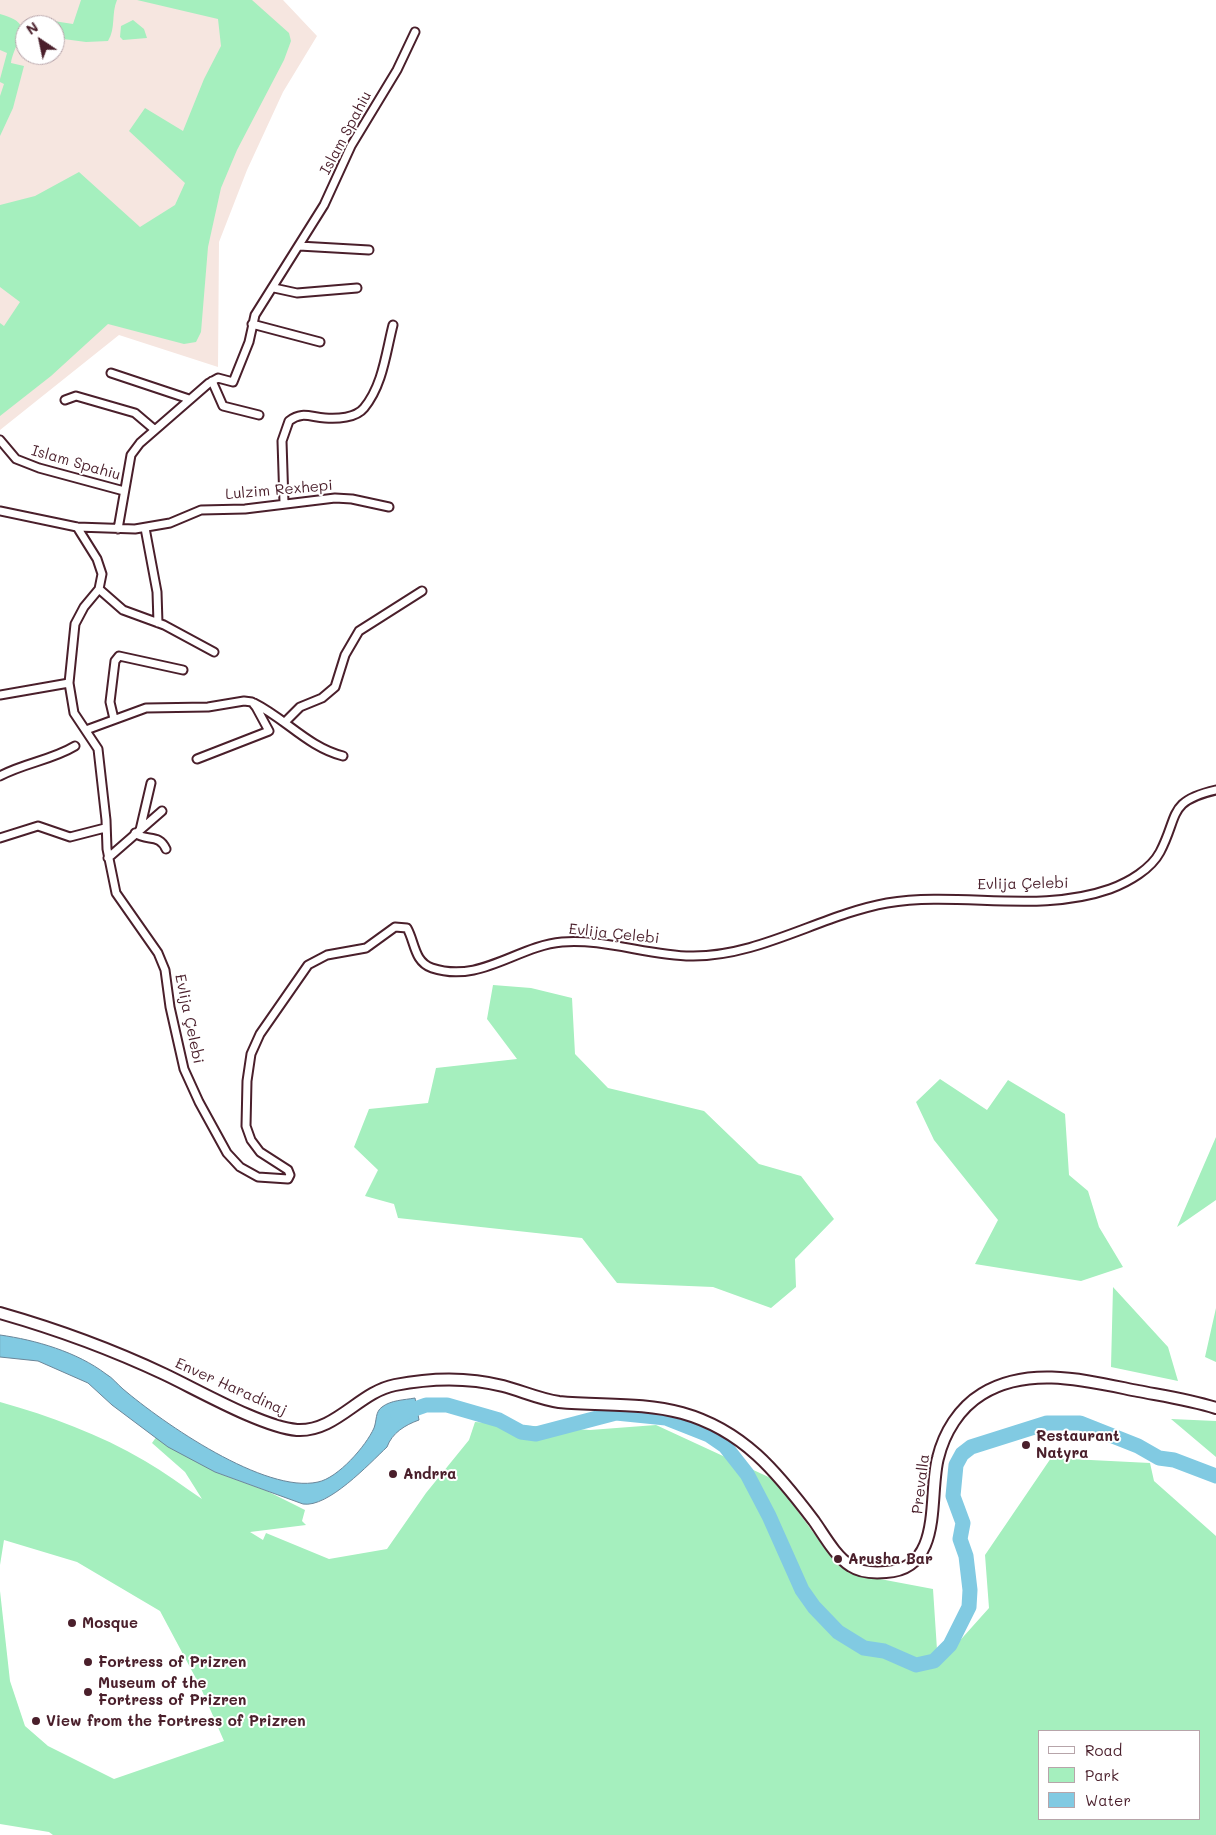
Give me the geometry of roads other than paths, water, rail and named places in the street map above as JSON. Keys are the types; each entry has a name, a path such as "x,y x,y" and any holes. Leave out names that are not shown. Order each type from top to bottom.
{"main road":[{"name":"Enver Haradinaj","path":"0,1313 83,1340 145,1365 254,1417 292,1429 305,1430 326,1424 379,1389 394,1385 461,1379 504,1386 553,1401 634,1405 682,1413 721,1427 739,1438"},
{"name":"Prevalla","path":"739,1438 790,1488 844,1560 862,1570 892,1572 909,1564 925,1545 931,1530 937,1460 944,1438 960,1413 983,1393 1005,1383 1057,1377 1120,1387 1216,1408"}],"street":[{"name":"Islam Spahiu","path":"118,529 131,455 140,442 212,381 222,378 233,382 248,342 252,324 260,306 274,288 324,205 351,146 397,70 415,32"},
{"path":"299,246 369,250"},
{"path":"274,288 297,292 356,288"},
{"path":"252,324 320,342"},
{"path":"284,503 282,441 289,421 306,414 323,418 352,416 364,408 386,363 393,325"},
{"path":"110,373 189,399"},
{"path":"212,381 223,406 259,415"},
{"path":"65,400 76,396 135,412 155,430"},
{"name":"Islam Spahiu","path":"0,440 16,460 124,491"},
{"name":"Lulzim Rexhepi","path":"0,511 77,527 118,529 145,528 170,523 201,510 245,509 340,498 389,507"},
{"path":"77,527 97,559 102,574 99,589 123,610 158,622 214,652"},
{"path":"145,528 157,592 158,622"},
{"name":"Evlija Çelebi","path":"99,589 84,606 75,624 69,683 74,714 98,749 108,858 116,892 154,947 165,970 170,1007 184,1069 214,1132 227,1153 240,1167 258,1177 283,1180 288,1179 290,1176 288,1170 260,1152 251,1140 246,1126 247,1081 251,1054 260,1034 308,965 327,955 366,948 389,931 401,926 407,928 422,963 440,970 463,972 488,968 547,944 565,942 691,956 726,953 885,904 926,899 1039,900 1079,897 1114,888 1145,869 1160,851 1172,817 1179,807 1191,798 1216,790"},
{"path":"285,722 300,707 322,698 335,687 345,655 359,631 422,592"},
{"path":"114,719 110,702 116,661 119,656 184,670"},
{"path":"0,695 69,683"},
{"path":"197,759 269,731 252,702"},
{"path":"86,730 146,708 173,706 184,708 252,702 285,722 319,748 343,756"},
{"path":"0,776 11,770 60,755 75,746"},
{"path":"151,783 138,832 141,838 157,838 163,842 166,849"},
{"path":"108,858 162,811"},
{"path":"0,838 38,826 70,837 105,828"}],"water":[{"path":"0,1335 56,1348 82,1359 95,1366 163,1420 188,1437 244,1467 271,1477 296,1483 318,1482 342,1468 365,1443 374,1428 378,1411 389,1403 415,1398 419,1420 400,1430 387,1447 359,1474 336,1492 313,1503 303,1504 215,1472 168,1447 112,1405 88,1383 38,1361 0,1357"}],"waterway":[{"path":"398,1415 426,1405 447,1405 499,1420 521,1432 536,1434 616,1413 666,1418 709,1435 725,1446 747,1474 769,1516 802,1590 814,1607 838,1632 864,1648 884,1651 916,1665 934,1661 950,1645 969,1607 970,1590 966,1556 960,1539 963,1523 953,1496 956,1465 962,1454 971,1447 1047,1423 1080,1423 1138,1446 1159,1458 1174,1460 1216,1476"}],"place":[{"name":"Restaurant Natyra","path":"1026,1445"},
{"name":"Andrra","path":"393,1474"},
{"name":"Arusha Bar","path":"838,1559"},
{"name":"Mosque","path":"72,1623"},
{"name":"Fortress of Prizren","path":"88,1662"},
{"name":"Museum of the Fortress of Prizren","path":"88,1692"},
{"name":"View from the Fortress of Prizren","path":"36,1721"}]}
